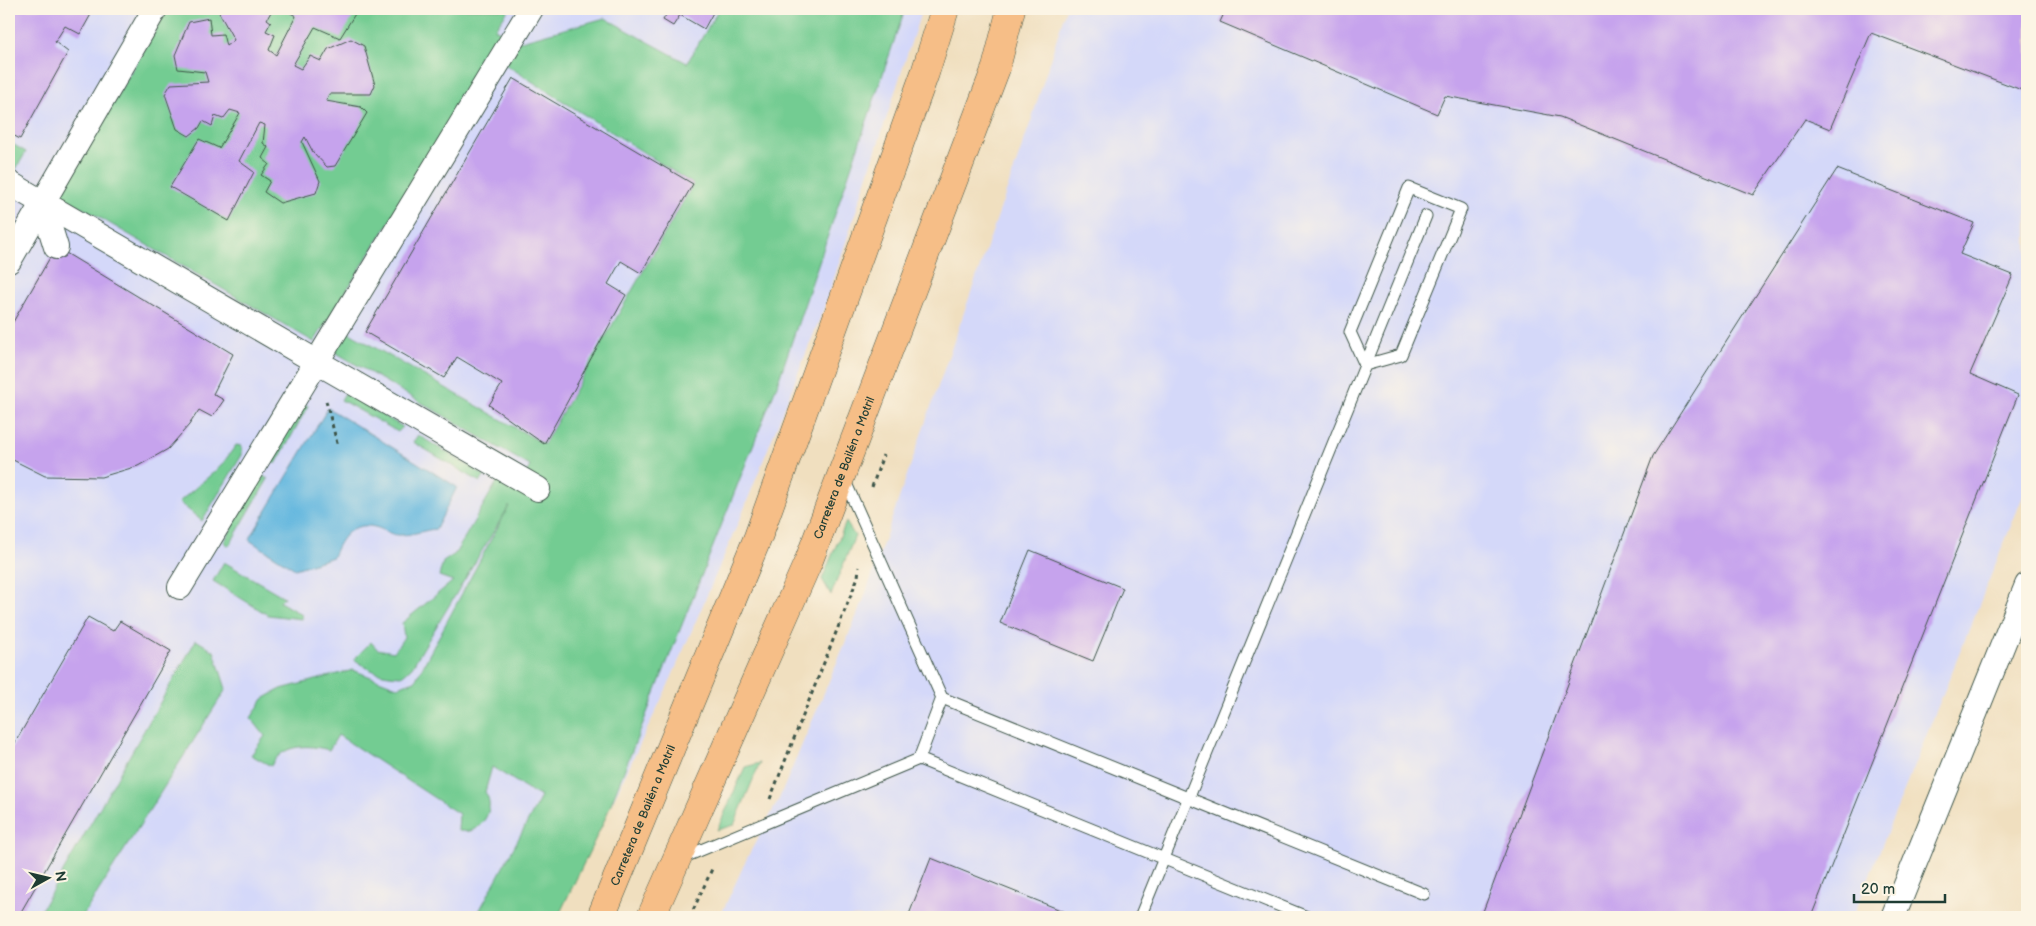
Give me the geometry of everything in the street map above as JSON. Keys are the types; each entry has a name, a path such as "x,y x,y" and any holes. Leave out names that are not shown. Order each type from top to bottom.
{"main road":[{"name":"Carretera de Bailén a Motril","path":"601,917 758,537 925,73 945,9"},
{"name":"Carretera de Bailén a Motril","path":"651,917 809,560 996,68 1011,9"}],"street":[{"path":"9,261 155,9"},
{"path":"180,587 531,9"},
{"path":"9,183 538,489"},
{"path":"42,202 56,247"},
{"path":"1892,917 2027,586"}],"lane":[{"path":"1409,188 1460,209 1401,355 1365,365 1350,332 1409,188"},
{"path":"1140,917 1426,216"},
{"path":"842,475 942,698 1424,894"},
{"path":"919,759 942,698"},
{"path":"676,860 919,759 1307,917"}],"path":[{"path":"328,408 338,447"},
{"path":"768,802 858,577"},
{"path":"690,917 712,869"}],"shaded area":[{"path":"9,9 922,9 826,303 742,514 670,681 558,917 9,917"},
{"path":"1066,9 2027,9 2027,486 1853,917 720,917 748,856 779,799 863,601 1031,121"}],"green space":[{"path":"168,9 509,9 495,29 517,42 605,18 687,63 719,9 905,9 777,385 605,819 558,917 476,917 541,797 492,767 485,792 488,797 489,809 484,820 470,831 458,831 459,814 338,735 329,750 304,747 288,750 282,753 271,766 251,755 265,736 251,718 263,699 281,689 353,670 397,687 415,681 509,506 412,667 402,676 388,675 371,670 354,659 371,642 377,649 394,652 404,637 402,623 453,581 439,576 443,562 455,554 498,480 517,492 530,466 333,351 346,331 544,444 693,184 489,54 426,164 314,342 59,194"},
{"path":"9,142 26,152 16,169 9,165"},
{"path":"345,393 403,427 398,432 341,400"},
{"path":"303,403 308,406 276,464 270,461"},
{"path":"418,435 485,476 480,482 413,442"},
{"path":"236,445 242,446 242,455 202,521 179,502 221,466"},
{"path":"261,475 268,479 229,546 224,542"},
{"path":"846,522 855,536 831,595 822,579"},
{"path":"224,562 284,597 280,602 302,615 302,619 268,615 213,581"},
{"path":"196,640 214,651 226,689 82,917 37,917"},
{"path":"760,763 734,825 717,830 745,767"}],"water":[{"path":"328,408 457,487 436,529 397,535 375,527 360,526 353,529 343,538 333,557 295,569 249,540"}],"building":[{"path":"9,9 94,9 80,34 65,26 55,42 68,52 20,139 9,133"},
{"path":"217,9 266,9 271,12 267,19 271,22 266,31 275,35 269,50 276,55 296,16 283,9 358,9 340,38 315,27 293,65 301,69 310,56 321,61 328,49 351,39 364,46 375,85 371,94 329,94 326,101 361,107 367,113 335,166 327,167 313,152 305,137 302,142 320,181 316,193 280,203 264,192 270,181 261,175 269,164 262,158 268,147 263,143 265,125 259,123 239,161 254,172 229,221 170,187 199,139 219,148 240,113 230,110 223,119 215,116 212,126 203,121 199,128 189,136 177,129 165,94 171,84 208,82 205,72 178,69 175,55 189,22 209,18 211,35 223,34 226,46 234,40"},
{"path":"666,9 715,9 704,29 680,15 673,26 663,20 669,10"},
{"path":"1226,9 2027,9 2027,92 1871,33 1830,129 1805,119 1753,195 1560,117 1445,96 1437,114 1220,22"},
{"path":"513,78 693,184 641,273 621,261 608,284 626,295 544,444 489,405 502,384 457,357 444,378 365,332"},
{"path":"1837,169 1974,223 1960,254 2013,275 1970,374 2018,395 1811,917 1481,917 1653,456"},
{"path":"56,247 233,354 213,394 224,400 212,417 199,410 189,425 168,449 138,466 101,477 45,476 13,460 9,466 9,329"},
{"path":"1030,550 1123,588 1093,661 1000,623"},
{"path":"88,617 113,631 120,621 171,651 18,917 9,917 9,753"},
{"path":"931,858 1068,913 1066,917 908,917"}]}
